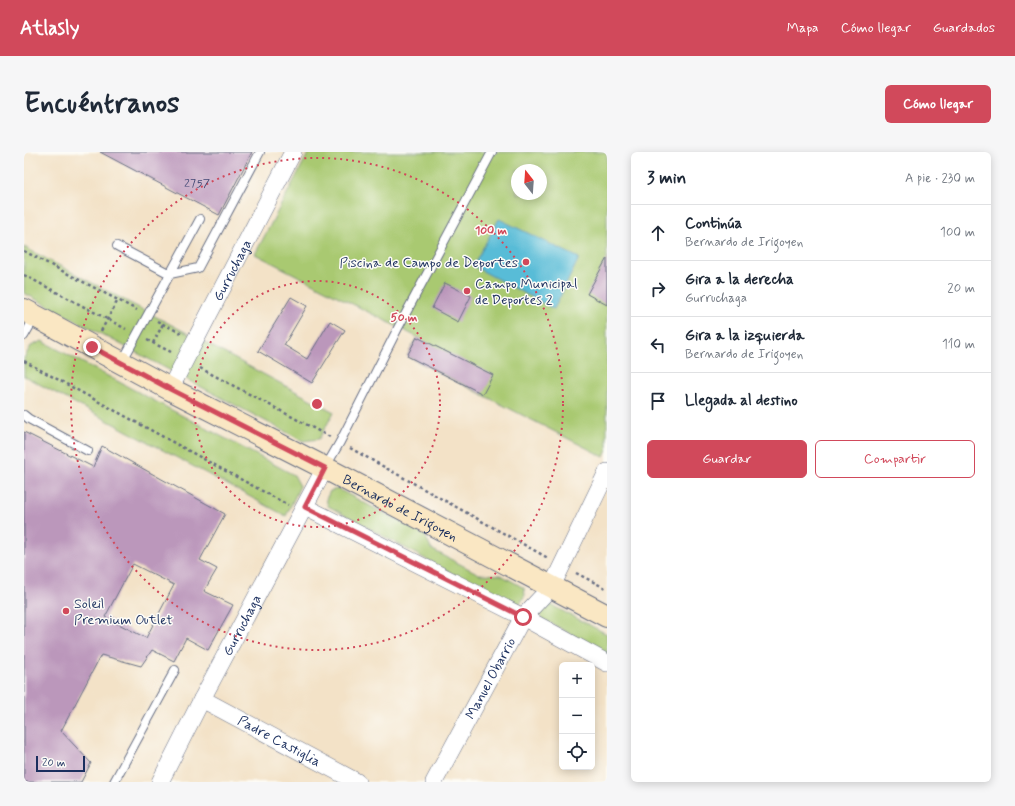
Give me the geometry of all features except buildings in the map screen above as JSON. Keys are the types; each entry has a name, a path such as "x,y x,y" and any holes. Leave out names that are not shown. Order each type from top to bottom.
{"street":[{"name":"Gurruchaga","path":"170,389 293,152"},
{"name":"Bernardo de Irigoyen","path":"30,313 170,389 325,468 607,616"},
{"name":"Gurruchaga","path":"160,782 202,699 325,468"},
{"name":"Manuel Obarrio","path":"434,782 523,617 552,586 607,472"},
{"path":"303,510 523,617 607,663"},
{"name":"Padre Castiglia","path":"202,699 357,782"}],"lane":[{"path":"117,246 170,274 198,268 260,152"},
{"path":"325,468 492,152"},
{"path":"121,363 200,219"},
{"path":"24,336 30,313"},
{"path":"24,416 88,451"},
{"path":"114,782 175,670"}],"path":[{"path":"24,251 195,341"},
{"path":"24,276 340,442 607,590"},
{"path":"92,347 118,300"},
{"path":"153,343 163,324"},
{"path":"24,361 303,510"}],"green space":[{"name":"Campo Municipal de Deportes 2","path":"309,152 607,152 607,450 604,457 407,356 417,337 255,254"},
{"path":"24,247 334,412 319,439 303,441 24,293"},
{"path":"42,341 294,475 300,486 286,516 24,376 24,358 31,346"},
{"path":"338,489 425,535 431,549 479,574 501,575 524,588 525,595 520,604 510,605 328,506 326,499 330,491"},
{"path":"549,604 607,634 607,654 543,619 538,614 542,607"}],"water":[{"name":"Piscina de Campo de Deportes","path":"499,219 579,258 554,309 473,266"}],"place":[{"name":"Piscina de Campo de Deportes","path":"526,262"},
{"name":"Campo Municipal de Deportes 2","path":"467,291"},
{"name":"Soleil Premium Outlet","path":"66,611"}],"route":[{"path":"92,347 170,389 325,468 305,507 523,617"}]}
